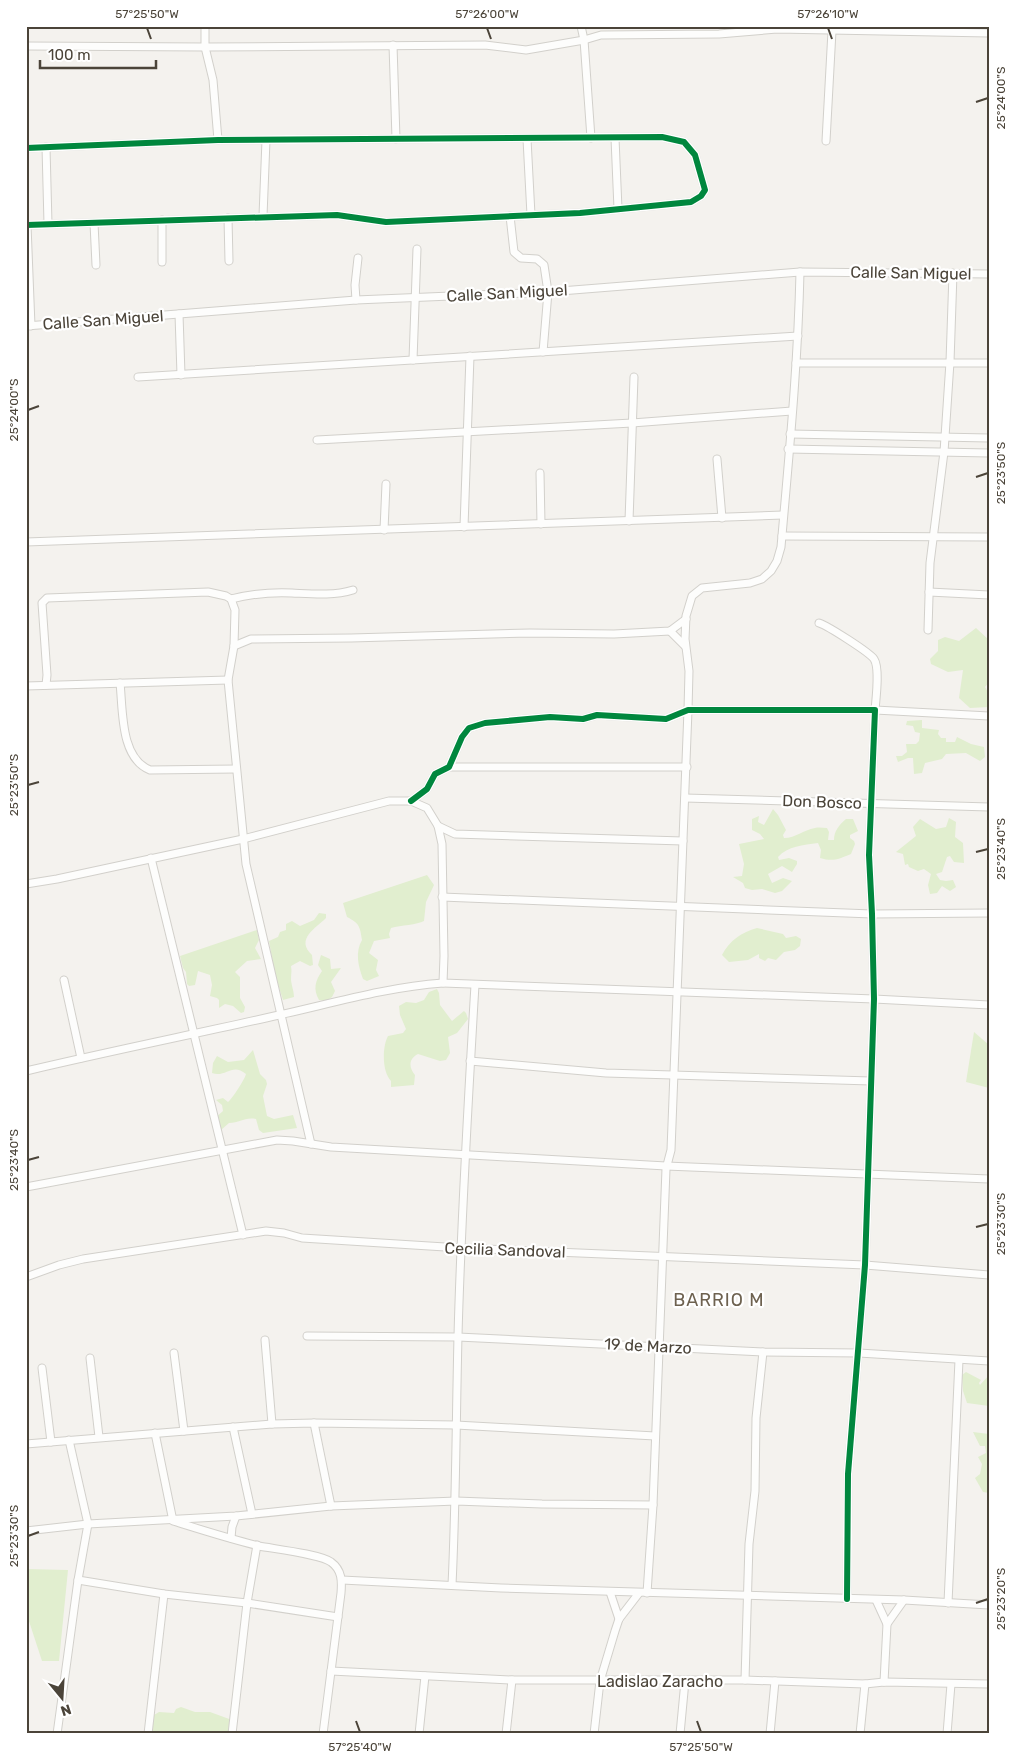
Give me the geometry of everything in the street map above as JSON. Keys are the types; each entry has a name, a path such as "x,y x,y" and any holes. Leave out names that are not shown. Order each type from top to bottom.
{"street":[{"path":"205,26 205,47 213,80 218,140"},
{"path":"580,26 584,40 591,138"},
{"path":"26,46 485,45 526,50 584,40 601,35 719,34 746,29 832,31 943,29 989,33"},
{"path":"826,141 832,31"},
{"path":"393,45 396,139"},
{"path":"26,148 218,140 662,137 684,142 695,155 705,190 701,196 691,202 531,215 386,222 337,215 27,224 29,326"},
{"path":"527,138 531,215"},
{"path":"615,138 618,209"},
{"path":"263,216 266,140"},
{"path":"46,147 48,224"},
{"path":"510,216 514,252 521,258 537,259 544,265 548,292 542,352"},
{"path":"228,218 229,261"},
{"path":"162,220 162,262"},
{"path":"94,223 96,265"},
{"path":"413,360 417,249"},
{"path":"356,300 355,285 358,258"},
{"path":"648,1593 666,1166 671,1150 676,992 687,767 689,672 685,646 686,619 692,596 702,588 750,584 762,579 771,571 777,561 782,536 796,363 800,272"},
{"name":"Calle San Miguel","path":"29,326 356,300 548,292 800,272 989,274"},
{"path":"928,630 930,563 944,452 953,273"},
{"path":"179,314 181,374"},
{"path":"138,377 798,336"},
{"path":"464,527 470,356"},
{"path":"796,363 989,363"},
{"path":"629,521 634,377"},
{"path":"317,440 632,423 792,411"},
{"path":"790,434 989,438"},
{"path":"788,450 989,453"},
{"path":"717,460 722,518"},
{"path":"540,473 541,524"},
{"path":"384,530 386,484"},
{"path":"26,542 783,516"},
{"path":"782,536 989,537"},
{"path":"230,599 271,593 341,594 353,590"},
{"path":"46,685 42,603 47,598 208,592 220,594 230,599 235,610 236,631 228,680 246,864 311,1144"},
{"path":"929,592 989,595"},
{"path":"234,646 251,639 530,633 614,634 670,631 686,619"},
{"path":"819,623 829,626 874,660 877,669 869,855 874,999 865,1266 848,1474 847,1599"},
{"path":"236,631 251,639"},
{"path":"670,631 685,646"},
{"path":"26,686 228,680"},
{"path":"120,683 127,741 132,752 143,767 150,770 236,769"},
{"path":"449,767 462,737 469,728 485,723 550,717 583,719 598,715 666,719 688,710 875,710 989,716"},
{"path":"411,801 427,789 435,774 449,767 687,767"},
{"name":"Don Bosco","path":"685,798 989,807"},
{"path":"26,884 57,879 243,838 389,801 411,801 427,808 438,826 442,844 443,983"},
{"path":"438,826 455,834 683,841"},
{"path":"151,858 243,1235"},
{"path":"442,897 872,914 989,913"},
{"path":"64,980 82,1058"},
{"path":"26,1071 341,1000 410,986 443,983 989,1005"},
{"path":"452,1585 456,1501 456,1425 461,1248 475,985"},
{"path":"470,1061 606,1073 871,1081"},
{"path":"26,1187 277,1140 331,1147 465,1155 666,1166 989,1179"},
{"name":"Cecilia Sandoval","path":"26,1277 59,1265 83,1259 266,1231 302,1238 461,1248 865,1266 989,1275"},
{"name":"19 de Marzo","path":"307,1336 458,1337 763,1352 859,1353 989,1361"},
{"path":"265,1340 272,1424"},
{"path":"745,1680 749,1544 755,1491 756,1418 763,1352"},
{"path":"174,1353 184,1431"},
{"path":"90,1358 99,1437"},
{"path":"948,1603 959,1360"},
{"path":"42,1368 51,1442"},
{"path":"26,1444 272,1424 314,1423 456,1425 655,1436"},
{"path":"314,1423 331,1506"},
{"path":"233,1427 252,1514"},
{"path":"155,1433 173,1521"},
{"path":"57,1734 78,1580 88,1524 69,1440"},
{"path":"26,1531 88,1524 173,1521 236,1516 331,1506 456,1501 653,1505"},
{"path":"231,1538 236,1516"},
{"path":"173,1521 257,1545 320,1558 331,1562 338,1571 342,1580 323,1734"},
{"path":"232,1734 247,1602 257,1545"},
{"path":"78,1580 164,1594 247,1602 338,1616"},
{"path":"342,1580 610,1592 904,1600 989,1605"},
{"path":"610,1592 619,1620"},
{"path":"594,1734 600,1681 619,1620 639,1593"},
{"path":"148,1734 164,1594"},
{"path":"876,1600 887,1624 884,1682"},
{"path":"887,1624 904,1600"},
{"name":"Ladislao Zaracho","path":"332,1671 512,1680 745,1680 865,1684 884,1682 989,1684"},
{"path":"419,1734 425,1676"},
{"path":"506,1734 512,1680"},
{"path":"680,1734 685,1681"},
{"path":"770,1734 775,1681"},
{"path":"860,1734 865,1684"},
{"path":"947,1734 951,1684"}],"green space":[{"path":"976,628 989,640 989,682 985,687 989,694 989,707 970,708 959,698 963,670 948,672 931,664 930,659 938,651 938,640 945,637 959,641"},
{"path":"922,720 922,728 939,730 938,734 941,738 946,738 946,742 955,742 957,737 971,744 984,747 985,757 980,761 966,753 946,754 942,759 925,763 922,773 914,774 913,758 898,762 896,756 902,756 907,752 906,744 916,744 919,741 920,733 915,732 913,726 906,725 907,721"},
{"path":"773,809 786,830 783,835 784,838 792,837 811,829 827,828 829,832 828,840 834,840 836,831 841,824 846,819 853,819 858,831 850,835 855,844 851,854 832,860 820,858 821,850 818,843 786,850 778,857 779,860 789,858 797,861 792,872 782,866 768,874 772,883 783,878 792,881 782,891 775,893 762,889 752,890 745,888 743,883 733,877 742,876 744,864 739,844 764,839 760,834 752,830 752,819 759,816 758,822 764,825"},
{"path":"949,818 956,822 955,837 963,843 964,863 954,862 950,856 947,857 942,872 936,874 940,880 953,880 956,887 950,891 942,886 937,893 930,894 928,885 931,874 924,869 918,871 909,867 908,864 905,865 903,854 896,852 916,836 913,827 920,819 936,829 946,827"},
{"path":"427,875 434,885 426,902 424,921 391,928 390,938 374,941 369,953 378,960 376,970 379,976 367,981 363,979 358,959 358,949 362,940 360,931 356,923 347,917 343,903"},
{"path":"319,913 326,914 326,918 306,939 307,949 312,955 313,965 310,966 300,961 291,966 294,997 283,1000 275,975 269,941 278,937 280,932 286,930 286,924 292,921 300,926 314,920"},
{"path":"757,928 783,934 786,938 796,936 801,939 800,946 795,950 784,952 776,960 768,958 765,961 759,958 759,954 748,960 729,962 722,955 728,945 736,938"},
{"path":"257,930 259,940 255,948 261,959 247,961 235,972 240,977 240,998 245,1007 244,1012 241,1013 233,1006 225,1004 219,1008 219,1000 210,996 212,985 210,975 198,971 195,985 189,986 187,984 186,972 180,956"},
{"path":"321,955 330,959 331,969 341,968 331,982 335,991 332,997 326,1001 319,1000 315,989 316,982 322,971 318,965"},
{"path":"437,989 440,1005 452,1021 464,1011 468,1019 457,1033 448,1037 450,1053 446,1060 440,1061 418,1054 412,1058 410,1064 415,1075 414,1085 391,1087 391,1081 386,1072 384,1053 388,1036 403,1033 406,1029 400,1015 399,1006 406,1002 416,1003 424,1000 429,992"},
{"path":"974,1032 989,1045 989,1088 966,1082"},
{"path":"253,1050 260,1074 267,1084 263,1096 267,1116 274,1119 293,1115 297,1128 263,1133 259,1130 256,1119 245,1119 229,1123 221,1130 215,1118 223,1111 222,1105 216,1100 223,1098 228,1102 246,1074 237,1069 221,1074 212,1073 213,1063 217,1056 228,1062 244,1060"},
{"path":"966,1372 981,1380 980,1385 989,1375 989,1406 967,1403 963,1391 962,1375"},
{"path":"973,1432 989,1434 989,1493 983,1492 975,1478 980,1474 982,1464 978,1457 986,1453 985,1446 980,1446"},
{"path":"26,1569 68,1570 59,1661 42,1661 26,1612"},
{"path":"181,1707 195,1712 210,1712 232,1720 228,1734 153,1734 151,1728 154,1715 159,1712 174,1713 176,1709"}],"cycle path":[{"path":"26,148 218,140 662,137 684,142 695,155 705,190 701,196 691,202 580,213 386,222 337,215 26,225"},
{"path":"411,801 427,789 435,774 449,767 462,737 469,728 485,723 550,717 583,719 597,715 666,719 688,710 875,710 869,855 874,999 865,1265 848,1474 847,1599"}],"district":[{"name":"BARRIO M","path":"719,1300"}]}
